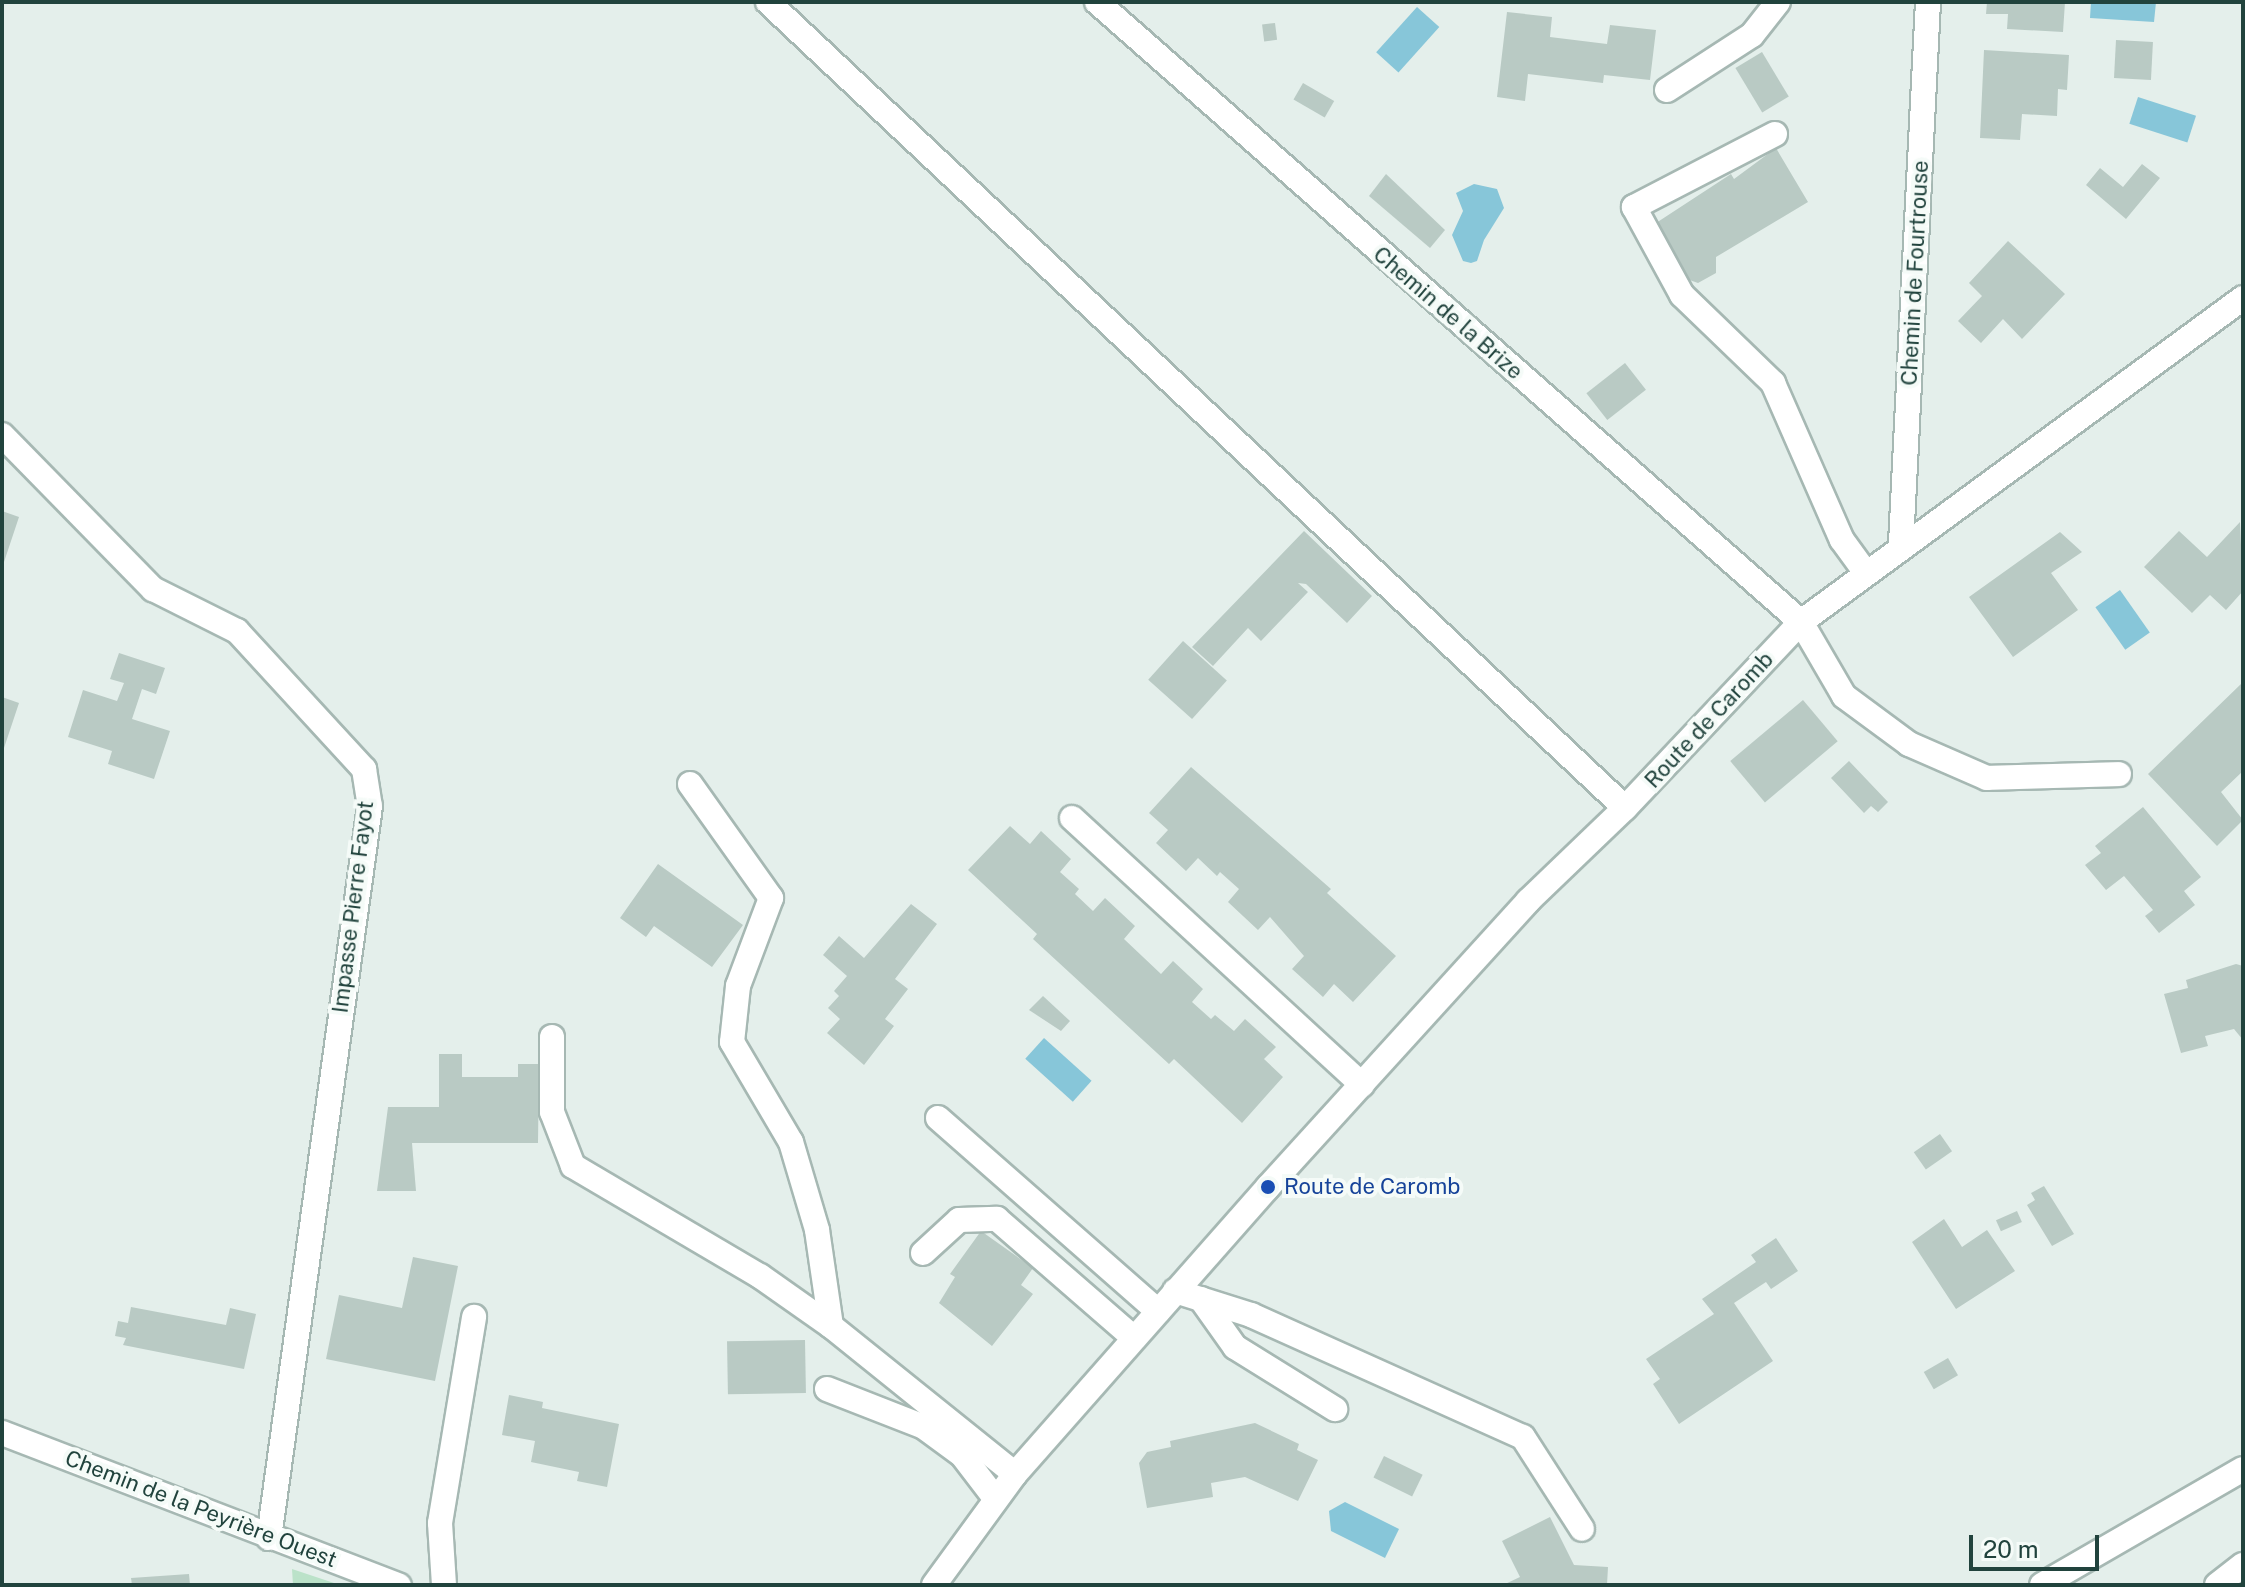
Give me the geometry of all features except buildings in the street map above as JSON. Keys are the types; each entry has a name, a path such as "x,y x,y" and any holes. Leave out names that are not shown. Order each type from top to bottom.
{"street":[{"path":"768,2 1625,808"},
{"name":"Chemin de la Brize","path":"1097,2 1801,622 1844,696 1909,744 1987,778 2119,774"},
{"path":"1667,90 1752,35 1778,2"},
{"name":"Chemin de Fourtrouse","path":"1901,544 1928,2"},
{"path":"1775,134 1634,207 1682,295 1773,383 1842,540 1865,572"},
{"name":"Route de Caromb","path":"934,1585 995,1498 1175,1291 1528,901 1625,808 1801,622 1901,544 2243,298"},
{"name":"Impasse Pierre Fayot","path":"2,435 153,589 237,631 364,769 370,806 269,1538"},
{"path":"690,784 771,898 738,986 732,1042 791,1142 817,1230 831,1326"},
{"path":"1072,818 1362,1085"},
{"path":"552,1037 552,1112 573,1166 760,1276 831,1326 1015,1474"},
{"path":"938,1118 1158,1311"},
{"path":"923,1253 959,1220 997,1219 1134,1338"},
{"path":"1175,1291 1251,1315 1523,1437 1582,1529"},
{"path":"1201,1299 1235,1347 1335,1409"},
{"path":"444,1585 440,1523 474,1317"},
{"path":"827,1389 924,1427 962,1455 995,1498"},
{"name":"Chemin de la Peyrière Ouest","path":"2,1433 269,1538 399,1585"},
{"path":"2042,1585 2243,1469"},
{"path":"2217,1585 2243,1565"}],"green space":[{"path":"292,1569 340,1585 293,1585"}],"water":[{"path":"2091,2 2156,2 2154,22 2090,18"},
{"path":"1417,7 1439,27 1398,72 1376,52"},
{"path":"2138,97 2196,116 2187,142 2129,124"},
{"path":"1474,184 1497,189 1504,208 1484,240 1477,261 1471,263 1463,261 1452,235 1463,211 1456,193"},
{"path":"2120,590 2150,633 2125,650 2095,607"},
{"path":"1044,1038 1092,1081 1073,1102 1025,1059"},
{"path":"1345,1502 1399,1529 1385,1558 1331,1531 1329,1511"}],"place":[{"name":"Route de Caromb","path":"1268,1187"}]}
